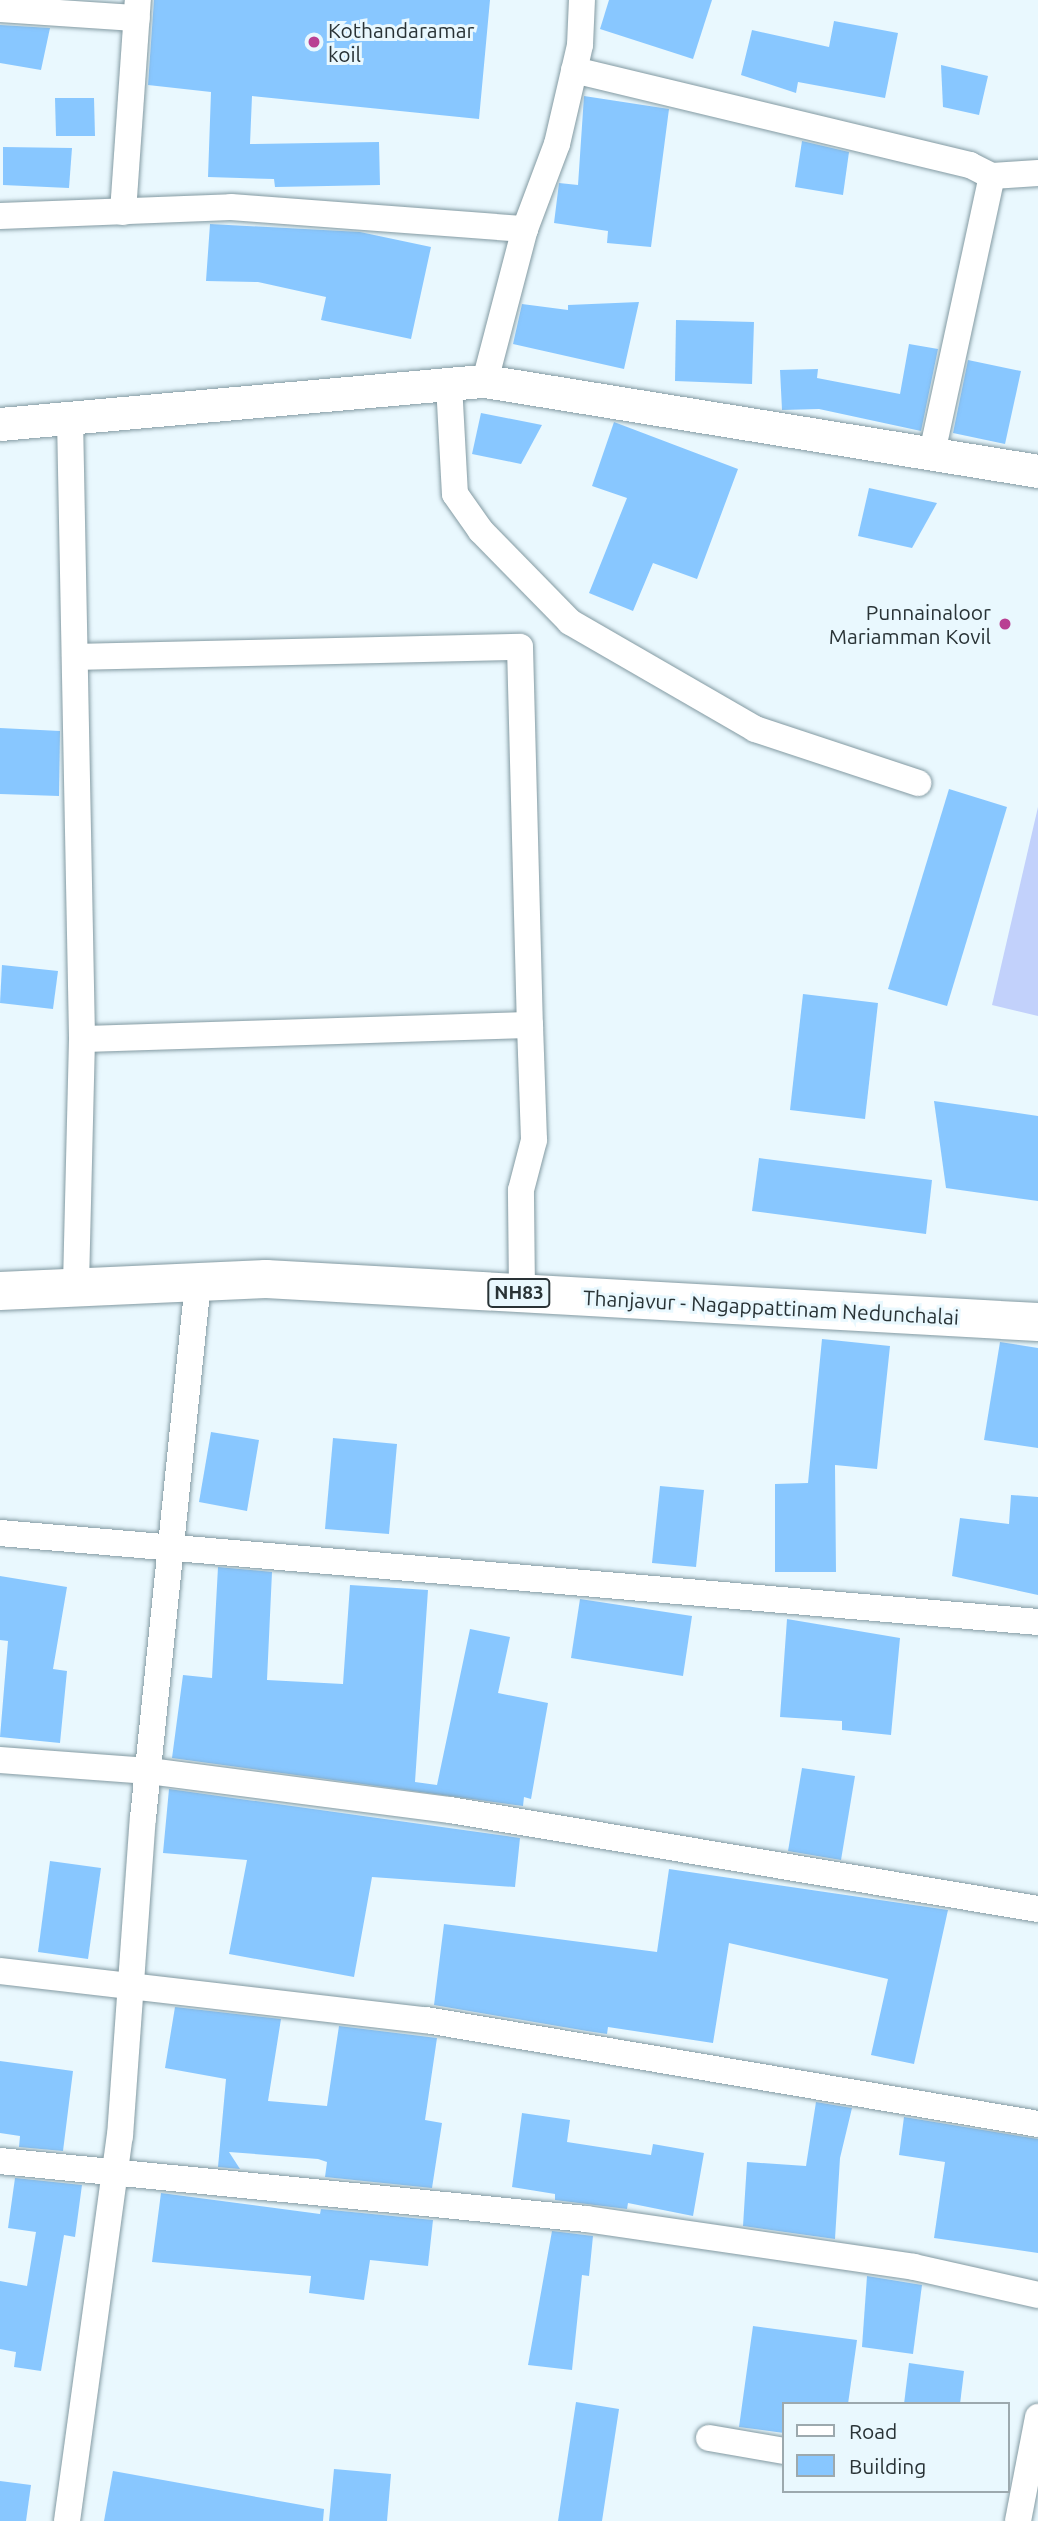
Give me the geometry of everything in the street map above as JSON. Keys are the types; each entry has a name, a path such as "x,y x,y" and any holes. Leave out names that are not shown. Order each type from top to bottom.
{"highway":[{"name":"Thanjavur - Nagappattinam Nedunchalai","path":"0,1291 266,1279 1038,1322"}],"street":[{"path":"485,382 525,229 556,144 574,70 582,0"},
{"path":"0,9 138,9 124,212"},
{"path":"574,70 970,165 992,176 1038,173"},
{"path":"932,453 992,176"},
{"path":"0,216 231,207 525,229"},
{"path":"0,424 485,382 1038,471"},
{"path":"449,384 455,494 481,531 570,622 755,729 918,783"},
{"path":"70,418 82,1039 76,1288"},
{"path":"75,657 520,647 534,1140 521,1190 522,1293"},
{"path":"82,1039 530,1025"},
{"path":"67,2521 116,2168 169,1543 198,1282"},
{"path":"0,1533 169,1543 1038,1622"},
{"path":"0,1759 149,1770 450,1810 1038,1909"},
{"path":"0,1971 130,1981 426,2020 1038,2124"},
{"path":"0,2161 116,2168 586,2219 914,2267 1038,2295"},
{"path":"1018,2521 1014,2493 1038,2417"},
{"path":"709,2438 782,2451"}],"water":[{"path":"1038,807 1038,1016 992,1005"}],"building":[{"name":"Kothandaramar koil","path":"154,0 490,0 479,119 252,96 250,144 379,142 380,185 275,187 274,179 208,177 211,92 148,85"},
{"path":"609,0 712,0 693,59 600,29"},
{"path":"834,21 898,33 885,98 798,82 796,93 741,75 752,30 829,47"},
{"path":"0,25 50,28 41,70 0,63"},
{"path":"941,65 988,76 979,115 943,107"},
{"path":"584,96 669,109 651,247 607,243 608,231 554,223 559,183 578,185"},
{"path":"55,98 94,98 95,136 56,136"},
{"path":"802,141 849,152 843,195 795,187"},
{"path":"3,147 72,148 69,188 3,185"},
{"path":"210,224 360,232 431,247 411,339 321,320 326,297 258,282 206,281"},
{"path":"639,302 624,369 513,344 522,304 568,310 568,305"},
{"path":"676,320 754,322 752,384 675,381"},
{"path":"909,344 938,349 921,431 819,409 782,410 780,370 818,369 817,378 900,394"},
{"path":"968,360 1021,371 1005,444 953,433"},
{"path":"481,413 542,425 521,464 472,454"},
{"path":"614,422 738,469 697,579 653,563 633,611 589,593 627,498 592,486"},
{"path":"869,488 937,503 912,548 858,536"},
{"path":"0,728 60,731 59,796 0,794"},
{"path":"949,789 1007,807 947,1006 888,989"},
{"path":"2,965 58,971 53,1009 0,1003"},
{"path":"803,994 878,1003 865,1119 790,1110"},
{"path":"934,1101 1038,1116 1038,1201 946,1188"},
{"path":"759,1158 932,1180 926,1234 752,1211"},
{"path":"822,1339 890,1346 877,1469 835,1465 836,1572 775,1572 775,1484 808,1483"},
{"path":"1000,1342 1038,1348 1038,1448 984,1440"},
{"path":"211,1432 259,1440 247,1511 199,1502"},
{"path":"333,1438 397,1444 389,1534 325,1529"},
{"path":"660,1486 704,1490 696,1567 652,1563"},
{"path":"1011,1495 1038,1497 1038,1595 952,1576 960,1518 1009,1524"},
{"path":"218,1567 272,1572 267,1680 343,1684 350,1585 428,1590 415,1782 437,1785 470,1629 510,1637 498,1693 548,1703 531,1799 524,1797 523,1806 172,1758 183,1675 212,1678"},
{"path":"0,1576 67,1587 53,1669 67,1671 60,1743 0,1737 8,1641 0,1640"},
{"path":"580,1599 692,1616 683,1676 571,1658"},
{"path":"787,1619 900,1638 891,1735 842,1730 842,1721 780,1717"},
{"path":"802,1768 855,1776 841,1860 788,1851"},
{"path":"169,1789 520,1838 515,1887 372,1877 354,1977 229,1954 247,1860 163,1853"},
{"path":"50,1861 101,1868 88,1959 38,1952"},
{"path":"669,1869 948,1910 914,2064 871,2055 888,1979 729,1943 713,2043 608,2027 607,2034 434,2005 444,1924 657,1952"},
{"path":"175,2007 281,2019 268,2101 327,2106 339,2026 437,2038 425,2120 442,2123 432,2188 325,2177 327,2162 318,2159 229,2152 240,2169 218,2167 226,2079 165,2068"},
{"path":"0,2061 73,2071 63,2151 19,2147 20,2136 0,2133"},
{"path":"816,2102 852,2108 840,2158 835,2239 743,2226 747,2162 806,2166"},
{"path":"522,2113 570,2120 567,2142 651,2155 653,2144 704,2153 693,2216 628,2203 627,2209 555,2200 555,2194 512,2187"},
{"path":"904,2117 1038,2139 1038,2253 934,2238 945,2162 899,2155"},
{"path":"15,2178 82,2185 75,2237 64,2235 41,2371 14,2367 16,2352 0,2349 0,2281 27,2286 36,2232 8,2228"},
{"path":"161,2193 320,2214 321,2209 433,2220 428,2266 370,2260 364,2300 309,2293 311,2276 152,2262"},
{"path":"552,2231 593,2236 589,2276 582,2275 572,2370 528,2365"},
{"path":"867,2276 922,2285 913,2354 862,2347"},
{"path":"753,2326 857,2340 848,2402 782,2402 782,2433 739,2427"},
{"path":"909,2363 964,2371 960,2402 904,2402"},
{"path":"576,2402 619,2409 602,2521 558,2521"},
{"path":"334,2469 391,2474 387,2521 329,2521"},
{"path":"113,2471 324,2509 323,2521 104,2521"},
{"path":"0,2481 31,2485 26,2521 0,2521"}],"place":[{"name":"Kothandaramar koil","path":"314,42"},
{"name":"Punnainaloor Mariamman Kovil","path":"1005,624"}]}
